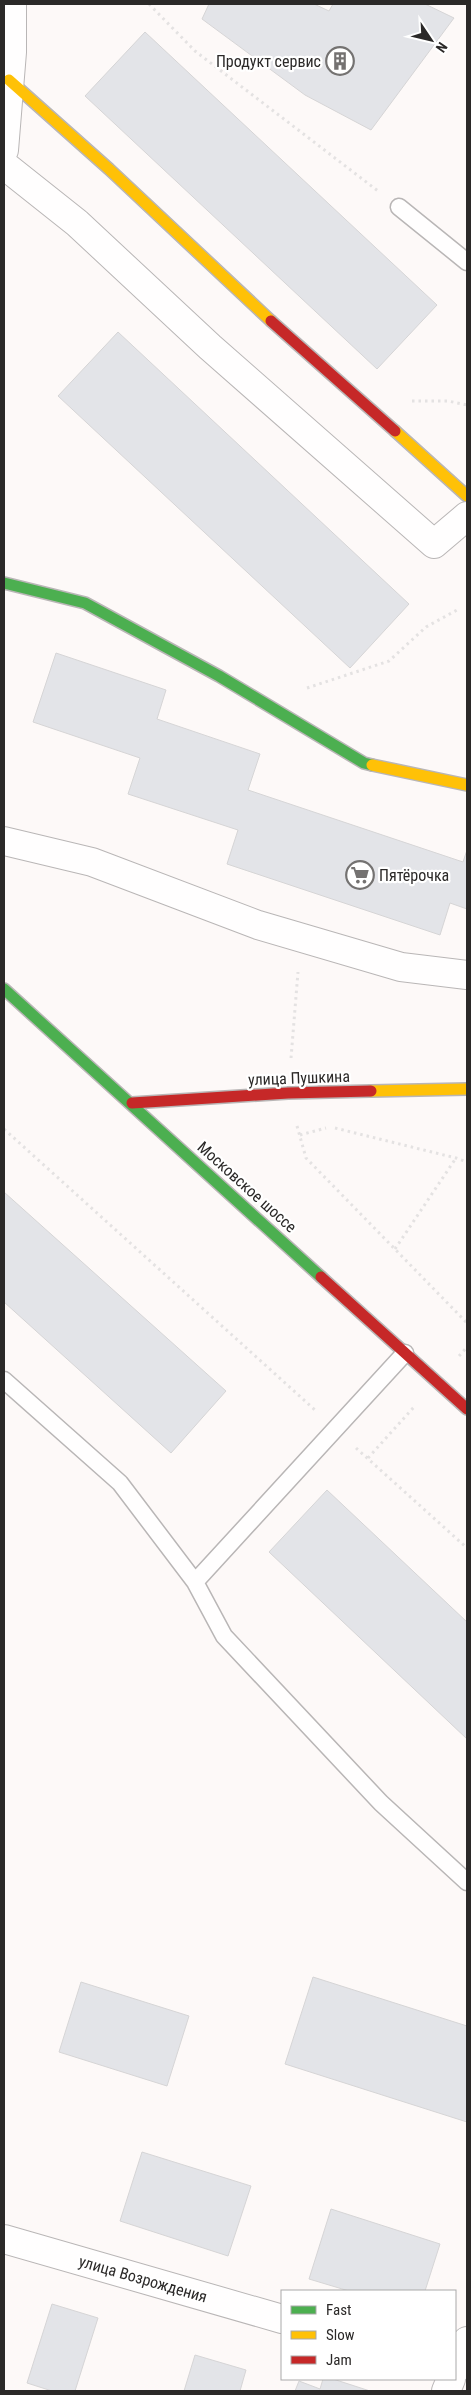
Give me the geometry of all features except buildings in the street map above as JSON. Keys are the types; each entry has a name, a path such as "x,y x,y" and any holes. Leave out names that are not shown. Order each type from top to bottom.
{"street":[{"path":"4,150 12,52 12,4"},
{"path":"9,80 109,169 242,295 467,496"},
{"path":"4,165 76,223 210,347 434,544 467,516"},
{"path":"4,584 85,603 219,676 364,763 467,785"},
{"path":"4,841 92,862 258,925 301,938 400,966 467,976"},
{"name":"Московское шоссе","path":"4,989 132,1103 467,1409"},
{"name":"улица Пушкина","path":"132,1103 288,1093 462,1090"},
{"name":"улица Возрождения","path":"4,2238 281,2319"},
{"path":"456,2368 467,2341"},
{"path":"456,2371 467,2378"}],"lane":[{"path":"399,207 467,262"},
{"path":"195,1582 405,1352"},
{"path":"4,1380 120,1483 195,1582 224,1636 381,1803 467,1882"}],"path":[{"path":"148,4 195,51 399,207"},
{"path":"298,690 389,661 426,627 457,610"},
{"path":"301,938 288,1093 306,1158 467,1323"},
{"path":"300,1135 330,1127 467,1162"},
{"path":"4,1129 467,1548"},
{"path":"395,1249 456,1158"}],"traffic: fast":[{"path":"4,583 85,603 219,676 364,763 372,765"},
{"path":"4,989 321,1277"}],"traffic: slow":[{"path":"9,80 109,169 271,321"},
{"path":"395,431 467,496"},
{"path":"372,765 467,785"},
{"path":"371,1091 467,1089"}],"traffic: jam":[{"path":"271,321 395,431"},
{"path":"132,1103 288,1093 371,1091"},
{"path":"321,1277 467,1409"}],"place":[{"name":"Продукт сервис","path":"340,61"},
{"name":"Пятёрочка","path":"360,875"}]}
